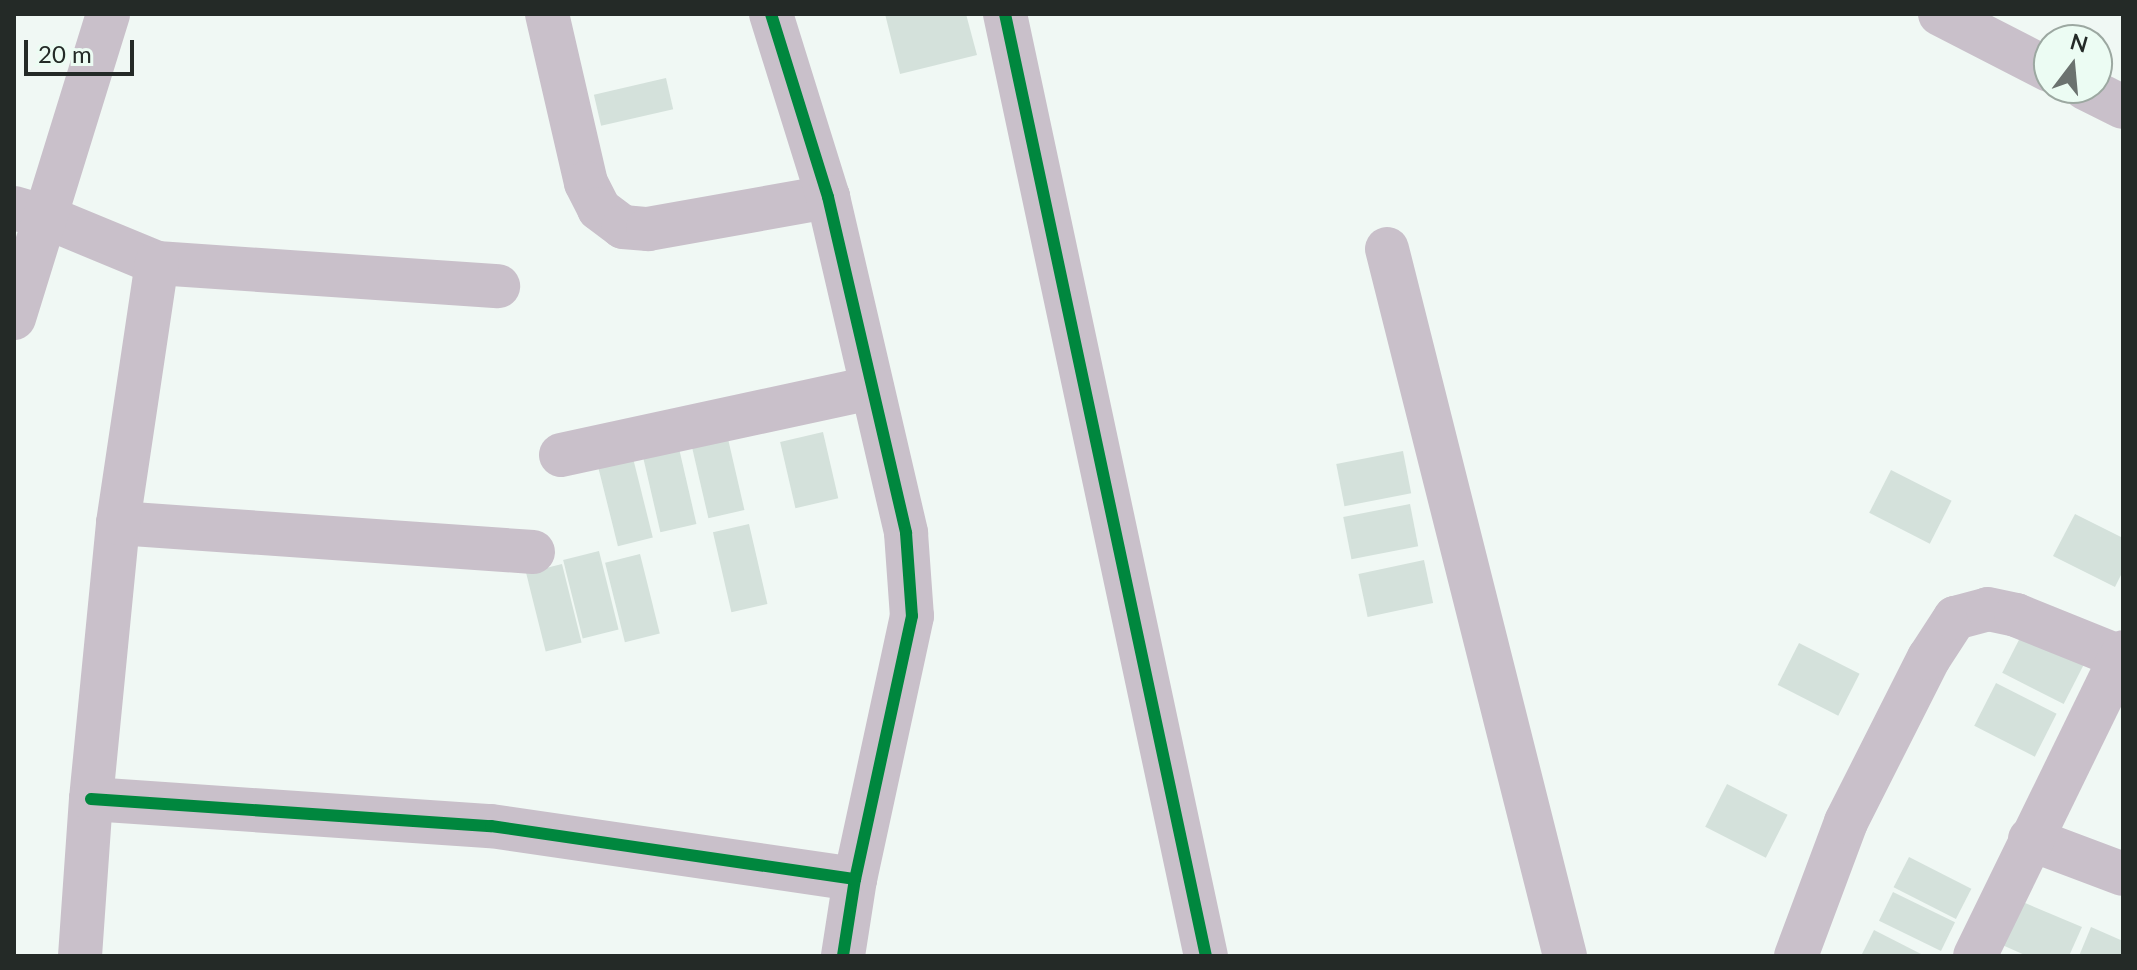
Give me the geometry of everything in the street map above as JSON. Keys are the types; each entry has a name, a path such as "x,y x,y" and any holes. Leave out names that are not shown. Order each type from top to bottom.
{"street":[{"path":"14,318 30,212 108,14"},
{"path":"547,14 586,183 599,209 623,227 648,229 828,197"},
{"path":"771,14 828,197 906,533 912,616 855,879 843,956"},
{"path":"1005,14 1206,956"},
{"path":"1940,14 2033,62"},
{"path":"30,212 157,263 498,286"},
{"path":"1387,249 1565,956"},
{"path":"80,956 91,799 118,523 157,263"},
{"path":"561,455 872,388"},
{"path":"118,523 533,552"},
{"path":"1796,956 1846,822 1929,658 1955,618 1988,609 2016,615 2122,654 1975,956"},
{"path":"91,799 491,826 855,879"},
{"path":"2030,839 2123,874"}],"building":[{"path":"885,14 966,14 977,55 900,74"},
{"path":"666,78 673,109 601,126 594,95"},
{"path":"726,430 744,510 708,518 690,438"},
{"path":"823,432 838,498 795,508 780,442"},
{"path":"678,444 696,524 660,532 642,452"},
{"path":"1403,451 1411,493 1344,506 1336,464"},
{"path":"633,458 653,538 618,546 598,467"},
{"path":"1891,470 1952,501 1930,544 1869,513"},
{"path":"1410,504 1418,546 1351,559 1343,517"},
{"path":"2075,514 2123,538 2123,571 2115,587 2053,556"},
{"path":"749,524 767,604 731,612 713,532"},
{"path":"599,551 619,630 583,639 563,560"},
{"path":"640,554 660,634 625,642 605,563"},
{"path":"1424,560 1433,603 1368,617 1358,574"},
{"path":"562,564 582,643 546,652 526,573"},
{"path":"2024,630 2085,661 2064,704 2002,673"},
{"path":"1799,643 1860,674 1838,716 1778,685"},
{"path":"1996,683 2057,714 2035,757 1974,726"},
{"path":"1727,784 1788,815 1766,858 1705,827"},
{"path":"1909,857 1971,889 1956,919 1894,887"},
{"path":"1893,892 1955,922 1941,951 1879,921"},
{"path":"2018,900 2082,927 2069,956 2027,956 2000,944"},
{"path":"2091,927 2123,941 2123,956 2079,956"},
{"path":"1874,930 1925,956 1861,956"}],"cycle path":[{"path":"771,14 828,197 906,533 912,616 855,879 843,956"},
{"path":"1005,14 1206,956"},
{"path":"91,799 491,826 855,879"}]}
